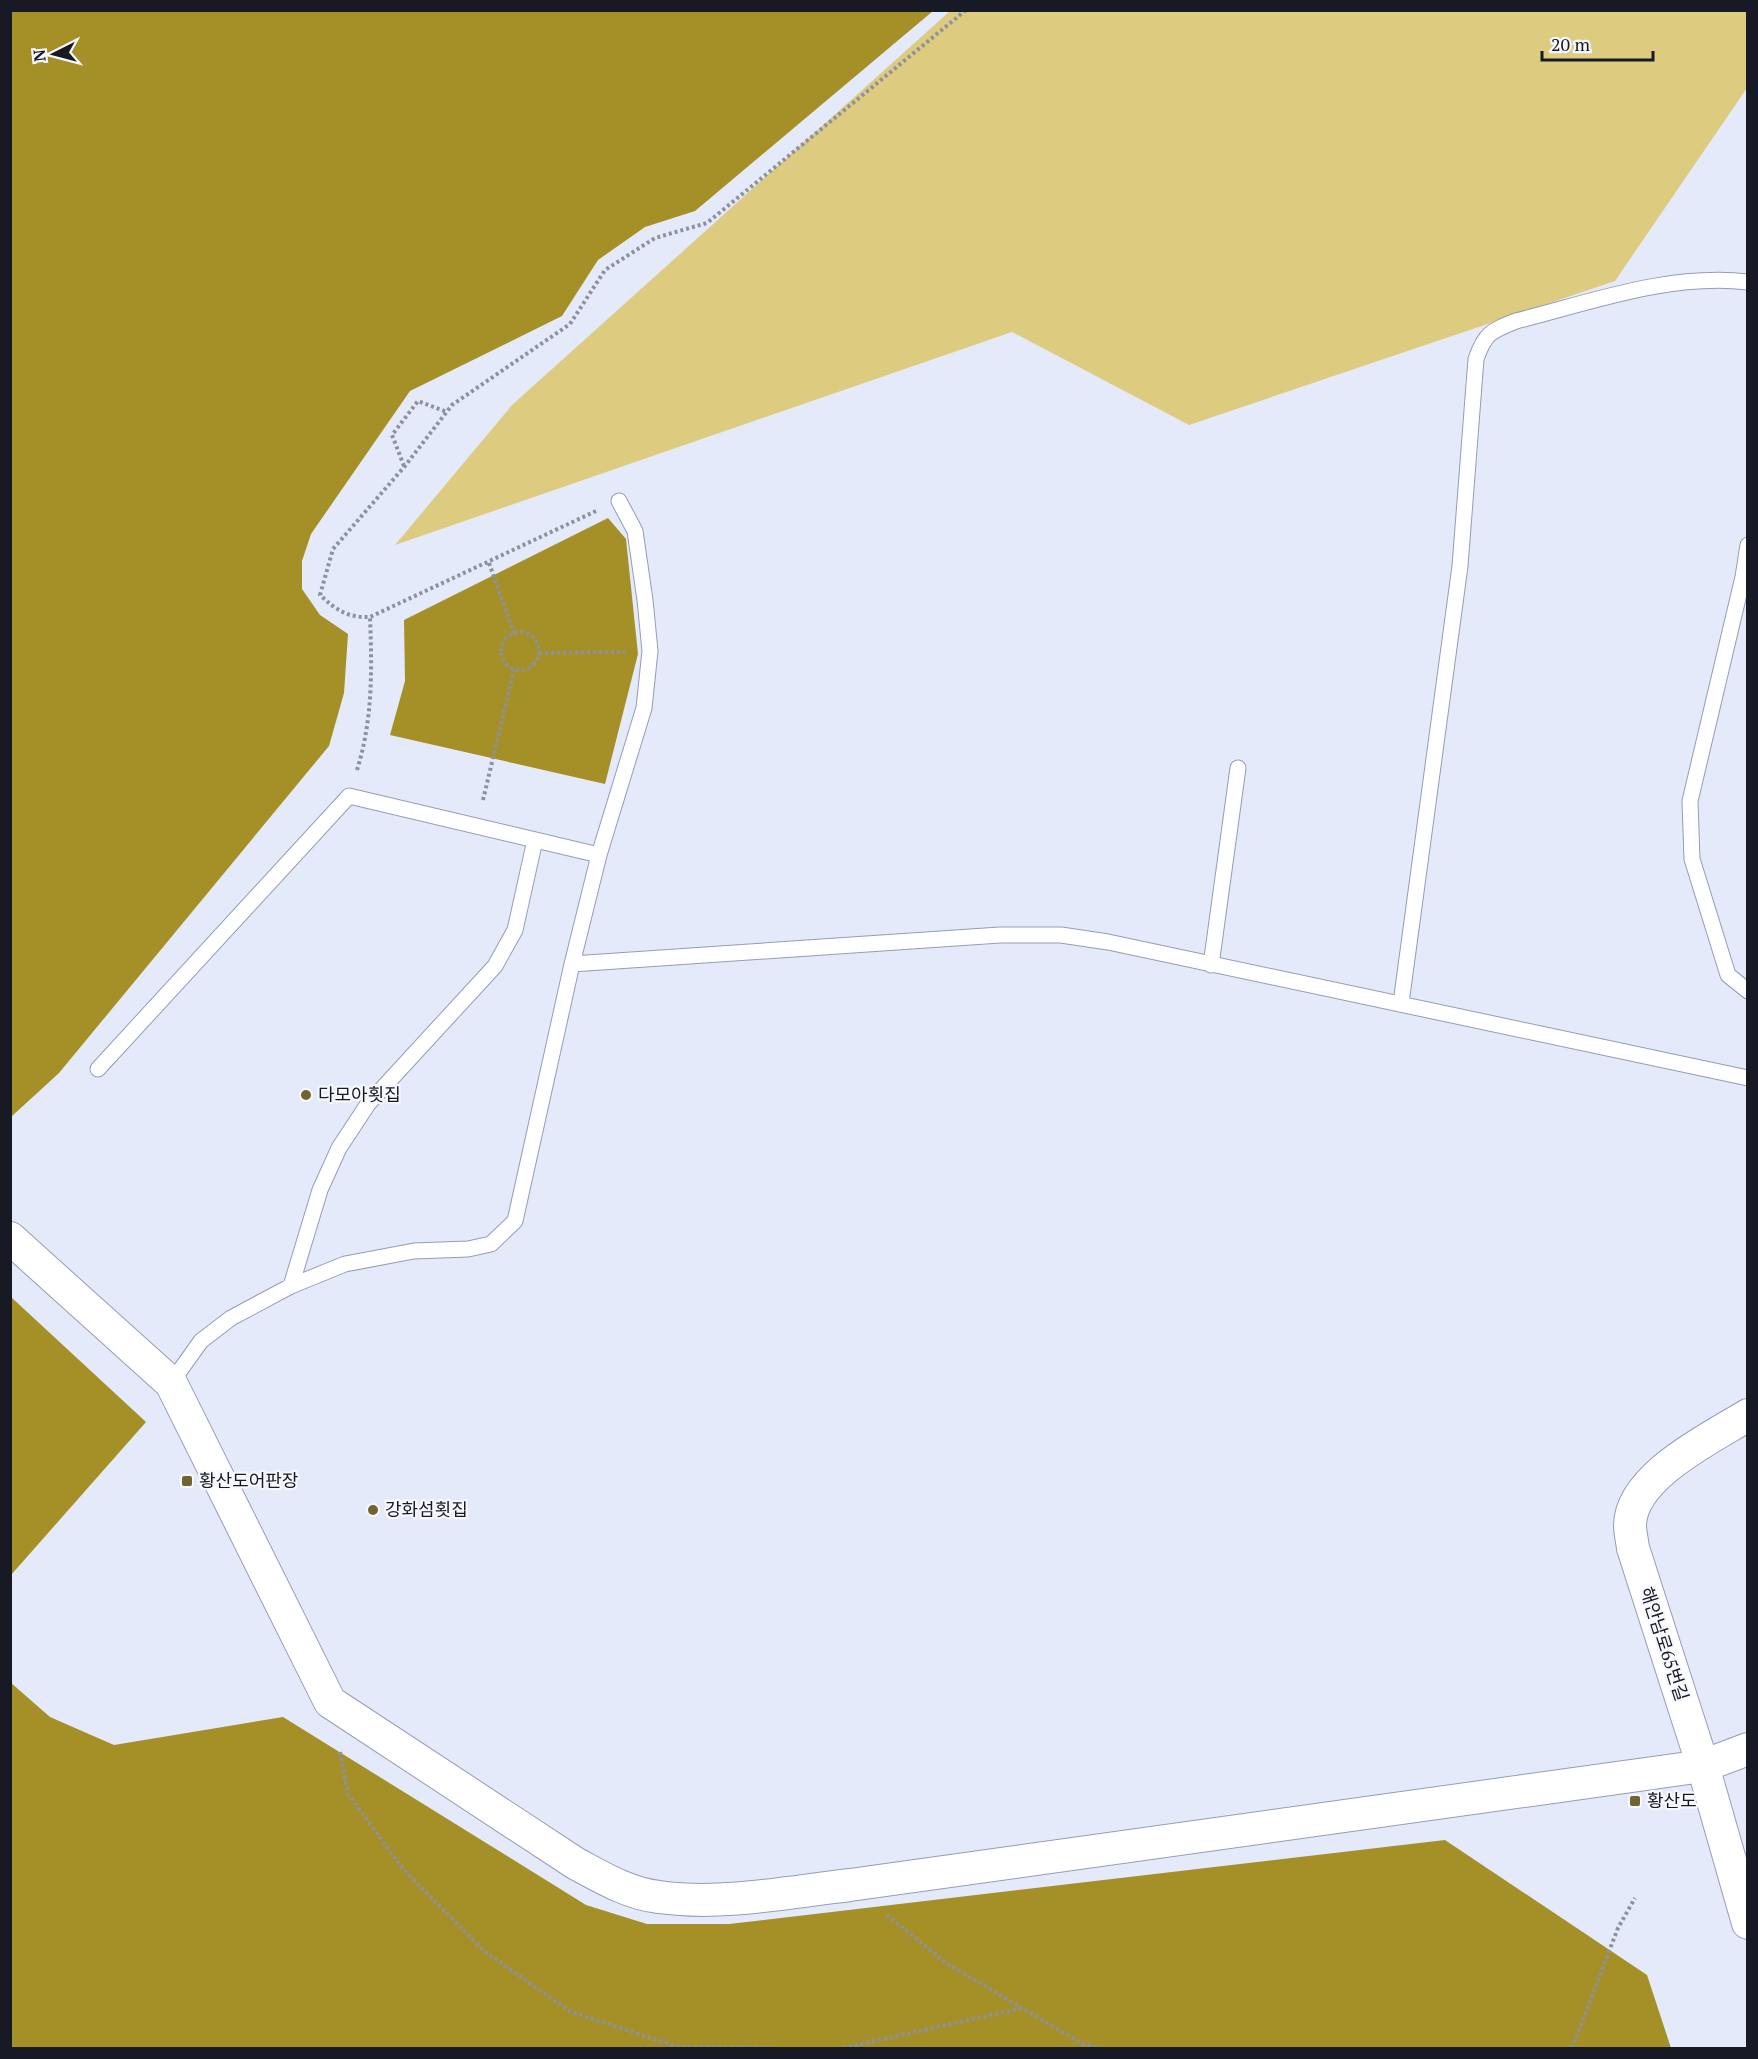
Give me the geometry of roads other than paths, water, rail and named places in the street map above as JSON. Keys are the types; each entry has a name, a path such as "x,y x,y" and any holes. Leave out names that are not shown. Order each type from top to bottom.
{"street":[{"path":"10,1238 171,1383 330,1702 575,1863 611,1883 657,1897 716,1900 850,1885 1703,1766 1748,1749"},
{"name":"해안남로65번길","path":"1748,1415 1660,1471 1639,1497 1630,1523 1633,1548 1703,1766 1748,1923"}],"lane":[{"path":"1401,1003 1460,566 1476,359 1483,338 1494,330 1516,321 1663,284 1702,279 1748,282"},
{"path":"171,1383 201,1341 231,1318 291,1286 345,1264 414,1251 468,1249 491,1244 515,1221 572,964 599,855 644,708 650,651 635,531 619,501"},
{"path":"1748,545 1743,577 1690,801 1690,829 1692,859 1728,975 1748,991"},
{"path":"1211,965 1238,768"},
{"path":"98,1070 349,796 599,855"},
{"path":"291,1286 320,1190 339,1148 368,1104 495,966 515,930 535,840"},
{"path":"572,964 1000,935 1061,935 1108,942 1748,1078"}],"place":[{"name":"다모아횟집","path":"306,1095"},
{"name":"황산도어판장","path":"187,1481"},
{"name":"강화섬횟집","path":"373,1510"},
{"name":"황산도","path":"1635,1801"}]}
